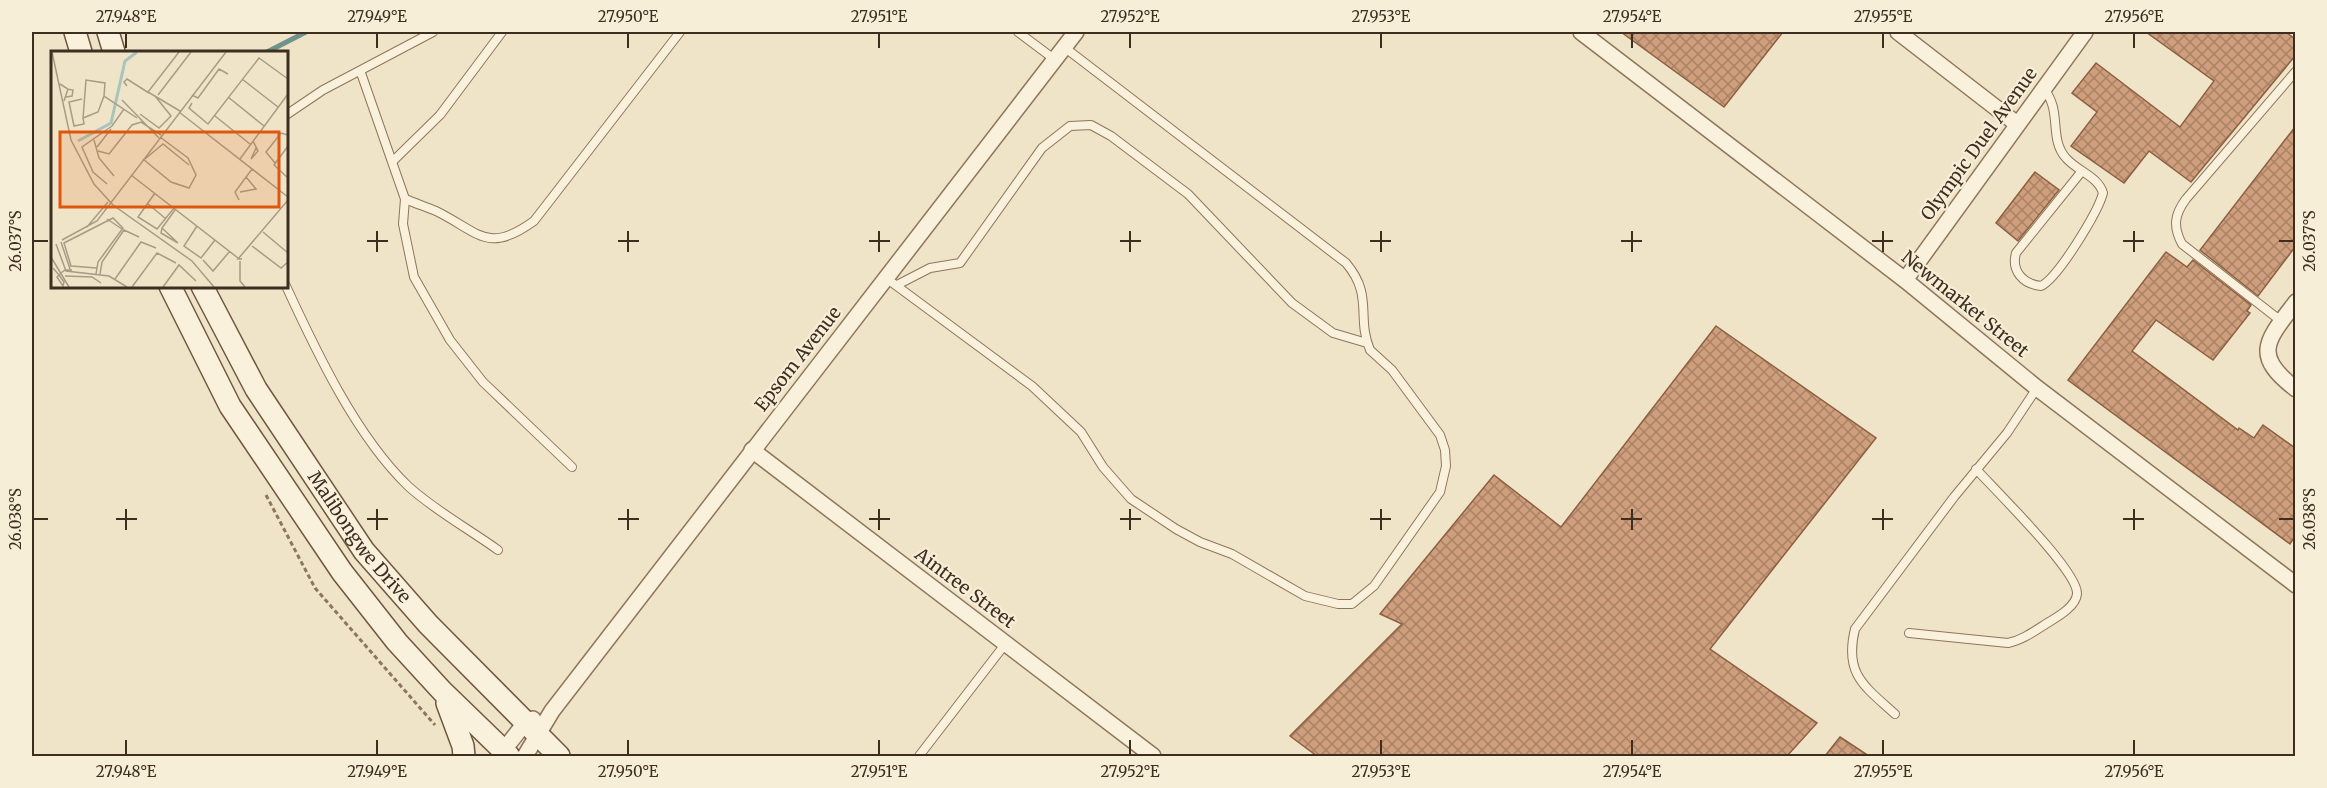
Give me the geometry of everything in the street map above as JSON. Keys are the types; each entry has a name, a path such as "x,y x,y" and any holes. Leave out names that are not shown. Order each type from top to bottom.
{"main road":[{"path":"75,32 81,51"},
{"path":"108,32 114,51"},
{"name":"Malibongwe Drive","path":"171,288 230,406 342,572 397,642 504,755"},
{"name":"Malibongwe Drive","path":"202,288 256,389 364,550 428,624 559,756"},
{"path":"442,691 459,734 464,756"}],"street":[{"name":"Epsom Avenue","path":"504,755 552,711 752,450 891,282 1076,32"},
{"name":"Newmarket Street","path":"1581,32 1905,280 2037,388 2295,585"},
{"path":"1898,32 2017,124"},
{"name":"Olympic Duel Avenue","path":"1905,280 2085,32"},
{"path":"2295,302 2271,336 2268,351 2269,364 2278,376 2295,389"},
{"name":"Aintree Street","path":"752,450 1154,756"},
{"path":"525,756 532,730"}],"lane":[{"path":"288,114 323,90 361,73 433,32"},
{"path":"393,161 440,115 502,32"},
{"path":"405,200 436,211 477,236 508,237 520,231 534,221 680,32"},
{"path":"1018,32 1054,59"},
{"path":"891,282 1032,386 1081,432 1103,467 1131,499 1176,529 1200,542 1232,554 1305,596 1338,604 1352,604 1374,586 1440,492 1446,466 1445,450 1440,435 1411,393 1392,370 1370,350 1367,343 1362,288 1358,277 1346,263 1064,47"},
{"path":"2282,321 2182,244 2175,231 2175,221 2186,199 2295,71"},
{"path":"361,73 405,200 403,224 414,277 450,340 483,382 572,467"},
{"path":"2043,88 2052,98 2057,138 2061,149 2066,158 2082,171 2101,187 2101,201 2081,236 2051,278 2041,286 2028,283 2014,267 2016,253 2082,171"},
{"path":"891,282 930,268 960,262 1042,148 1070,126 1091,125 1111,136 1188,194 1292,303 1333,333 1367,343"},
{"path":"287,288 334,384 383,456 409,486 498,550"},
{"path":"1895,714 1859,681 1852,663 1851,646 1855,629 1976,470 2007,433 2037,388"},
{"path":"1909,633 2008,643 2017,641 2058,617 2074,601 2077,594 2076,585 2066,570 1976,470"},
{"path":"923,755 1006,643"}],"building":[{"path":"1621,32 1783,32 1724,107"},
{"path":"2146,32 2286,32 2295,39 2295,56 2191,182 2149,151 2124,183 2071,146 2097,112 2072,93 2096,63 2180,127 2214,81"},
{"path":"2295,127 2295,247 2258,296 2200,250"},
{"path":"2035,172 2059,190 2018,241 1996,223"},
{"path":"2166,252 2187,267 2193,260 2251,305 2247,311 2250,313 2213,360 2156,320 2132,351 2238,430 2239,428 2254,438 2263,425 2295,448 2295,536 2290,544 2068,380"},
{"path":"1716,326 1876,438 1710,649 1817,723 1787,756 1317,756 1290,736 1402,624 1380,614 1494,475 1561,527"},
{"path":"1840,737 1869,756 1825,756"}],"waterway":[{"path":"269,51 306,32"}]}
